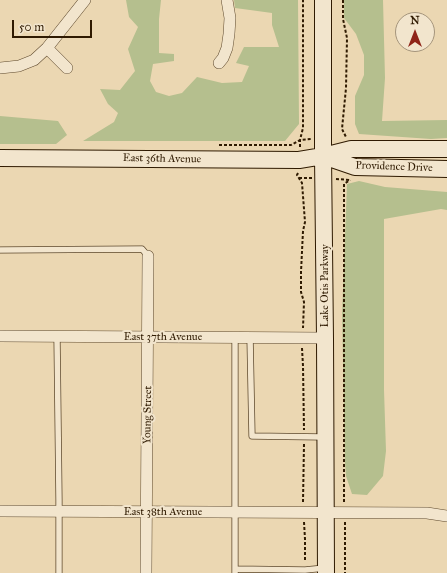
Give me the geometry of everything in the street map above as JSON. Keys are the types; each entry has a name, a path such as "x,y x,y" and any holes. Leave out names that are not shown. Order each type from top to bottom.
{"main road":[{"name":"Lake Otis Parkway","path":"324,0 323,156 326,571"},
{"name":"Providence Drive","path":"323,156 351,149 447,149"},
{"name":"Providence Drive","path":"323,156 355,168 447,169"},
{"name":"East 36th Avenue","path":"0,158 299,160 323,156"}],"street":[{"path":"0,68 19,66 34,60 47,48 85,0"},
{"path":"219,63 227,48 229,34 230,18 227,0"},
{"path":"47,48 66,68"},
{"name":"Young Street","path":"146,573 148,256"},
{"name":"East 37th Avenue","path":"0,336 325,338"},
{"name":"East 38th Avenue","path":"0,511 428,513 447,516"}],"lane":[{"path":"0,250 142,249 148,256"},
{"path":"57,337 59,573"},
{"path":"235,338 235,571 326,571"},
{"path":"250,338 252,436 325,437"}],"path":[{"path":"300,140 303,128 303,0"},
{"path":"343,0 343,19 347,38 346,88 342,129 350,141"},
{"path":"299,178 302,183 305,222 303,230 301,272 301,292 304,302 302,338 304,437 303,513 305,570"},
{"path":"345,573 344,184 350,180"}],"green space":[{"path":"126,0 161,0 159,19 159,53 174,54 174,61 153,64 150,81 156,92 169,96 182,93 197,77 222,83 242,82 249,66 236,63 244,47 279,47 272,25 272,13 235,8 234,0 298,0 299,124 285,141 83,141 114,122 118,113 108,104 100,89 120,90 135,71 128,49 138,27 129,17"},
{"path":"344,0 383,0 385,78 382,121 447,120 447,138 431,139 359,134 355,124 355,96 364,75 364,55 356,34 344,18"},
{"path":"0,116 58,121 67,135 56,144 0,144"},
{"path":"359,181 385,187 447,192 447,210 441,209 384,219 384,390 386,451 383,476 367,495 352,494 346,476 345,463 342,314 347,184"}]}
